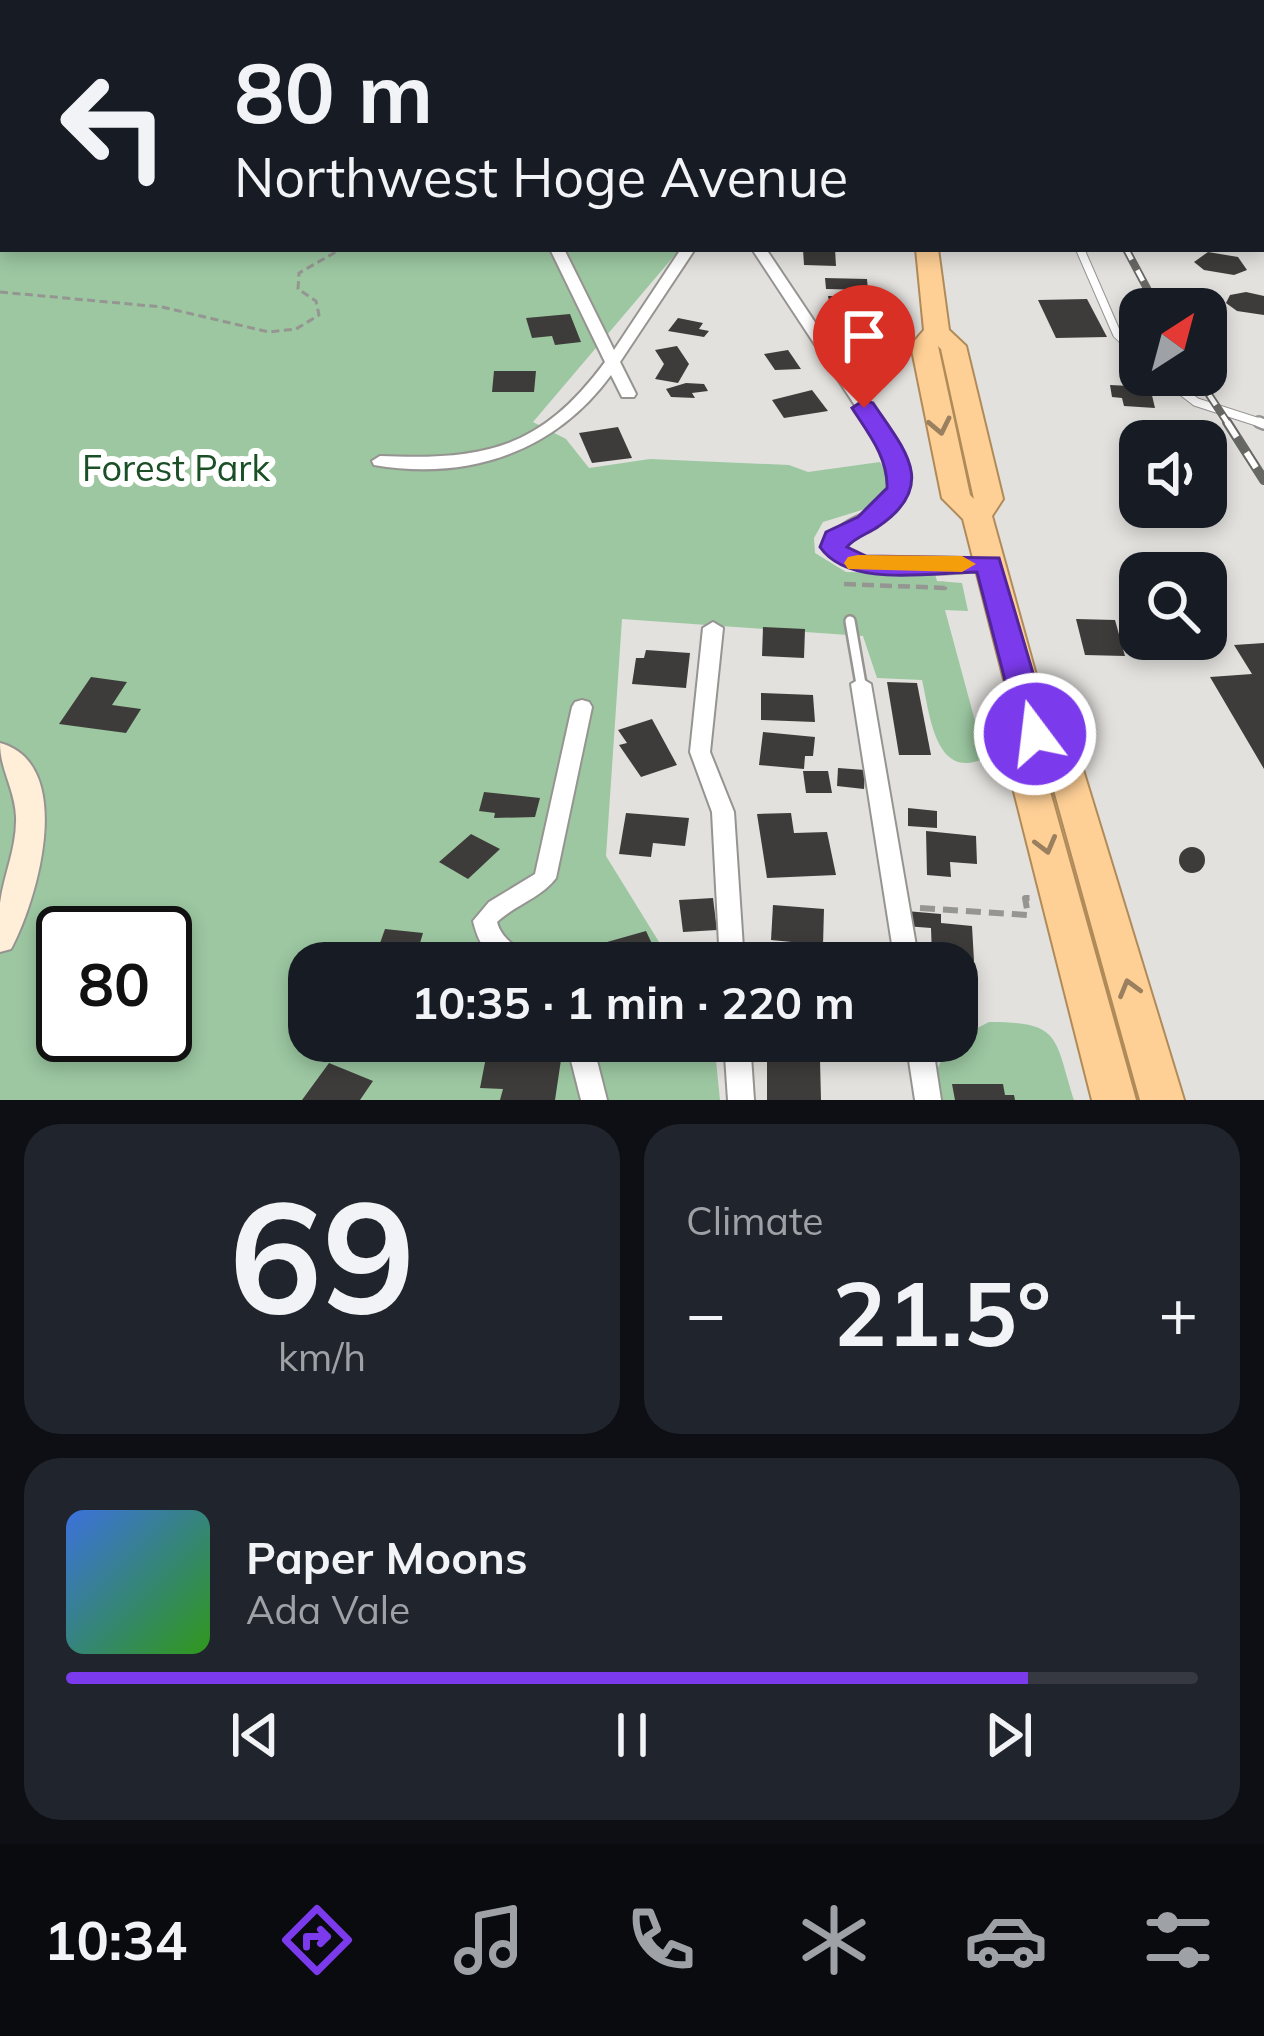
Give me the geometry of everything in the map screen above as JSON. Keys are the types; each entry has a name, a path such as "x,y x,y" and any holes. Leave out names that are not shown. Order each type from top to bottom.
{"highway":[{"path":"927,252 937,332 924,345 956,498 977,516 1035,734 1063,760 1162,1100"},
{"path":"1035,734 1024,760 1114,1100"}],"main road":[{"path":"0,752 21,775 29,820 23,877 0,940"}],"street":[{"path":"558,252 628,394"},
{"path":"380,461 464,465 522,449 559,423 611,364 686,252"},
{"path":"761,252 890,448 901,474 892,503 842,533 833,547 841,556 864,564 989,564"},
{"path":"713,628 700,752 723,812 731,942"},
{"path":"861,684 903,942"},
{"path":"492,942 485,921 499,905 530,892 545,878 582,707"},
{"path":"588,1062 595,1100"},
{"path":"738,1062 741,1100"},
{"path":"922,1062 928,1100"}],"lane":[{"path":"1081,252 1119,336"},
{"path":"1188,396 1264,424"},
{"path":"850,621 861,684"}],"path":[{"path":"0,292 162,307 256,331 296,329 313,321 320,308 298,289 299,273 336,252"},
{"path":"844,584 875,586"},
{"path":"897,906 1021,916 1028,915 1025,898 1061,899"}],"green space":[{"name":"Forest Park","path":"0,252 677,252 533,422 566,439 589,468 650,459 789,465 808,472 880,462 887,474 884,494 865,509 823,522 814,538 815,553 846,572 935,574 937,581 962,583 968,611 945,610 985,758 968,763 945,753 932,726 922,680 877,678 863,636 622,619 606,856 659,942 288,942 288,1062 716,1062 720,1100 0,1100"},
{"path":"989,1022 1043,1030 1058,1048 1074,1100 923,1100 941,1062 978,1062 978,1028"}],"building":[{"path":"803,252 835,252 836,266 804,265"},
{"path":"1208,252 1238,257 1247,270 1234,275 1204,270 1194,262"},
{"path":"825,278 867,279 868,290 826,289"},
{"path":"1230,295 1264,296 1264,315 1237,311 1227,304"},
{"path":"828,296 865,296 874,310 831,310"},
{"path":"1087,299 1107,337 1056,338 1038,300"},
{"path":"570,314 581,342 555,345 552,336 532,338 526,318"},
{"path":"678,318 703,323 699,329 709,331 704,337 668,331"},
{"path":"839,320 862,320 864,337 841,337"},
{"path":"677,346 689,364 678,383 655,379 664,364 655,350"},
{"path":"788,350 801,369 775,370 764,354"},
{"path":"858,352 884,352 894,356 896,363 861,366"},
{"path":"494,371 536,371 534,392 492,392"},
{"path":"704,384 708,391 692,393 695,398 671,397 666,389"},
{"path":"1110,385 1119,385 1119,396 1152,396 1155,408 1124,406 1122,398 1112,397"},
{"path":"812,390 828,411 784,418 772,400"},
{"path":"618,427 632,458 592,463 579,433"},
{"path":"1076,619 1115,620 1119,656 1085,655"},
{"path":"763,627 805,629 804,658 762,656"},
{"path":"1264,643 1264,769 1210,677 1252,674 1234,645"},
{"path":"646,650 690,653 686,688 632,684 636,658 644,658"},
{"path":"91,677 127,682 112,705 141,709 126,733 59,724"},
{"path":"887,682 917,683 931,755 899,755"},
{"path":"761,693 813,695 815,722 761,720"},
{"path":"652,719 677,765 641,777 619,745 627,743 618,730"},
{"path":"763,732 815,737 813,756 805,756 804,769 759,765"},
{"path":"838,768 865,770 864,789 837,786"},
{"path":"803,771 828,771 832,793 806,793"},
{"path":"484,792 540,798 535,817 494,818 495,813 479,811"},
{"path":"908,808 937,811 937,828 908,826"},
{"path":"626,813 689,818 685,846 653,843 651,857 619,854"},
{"path":"791,813 794,833 827,832 836,875 767,878 757,814"},
{"path":"926,831 976,836 977,864 950,862 951,877 927,875"},
{"path":"471,834 500,849 468,879 439,862"},
{"path":"1192,847 1205,860 1192,873 1179,860"},
{"path":"713,898 717,930 683,932 679,900"},
{"path":"773,905 824,909 823,942 771,940"},
{"path":"906,911 941,914 941,923 972,926 973,942 932,942 931,928 905,926"},
{"path":"385,929 423,933 420,942 380,942"},
{"path":"646,931 651,942 607,942"},
{"path":"485,1062 561,1062 555,1100 500,1100 503,1089 480,1088"},
{"path":"767,1062 820,1062 821,1100 767,1100"},
{"path":"329,1063 373,1081 360,1100 302,1100"},
{"path":"952,1084 1003,1084 1005,1095 1014,1095 1015,1100 955,1100"}],"railway":[{"path":"1128,252 1147,288"},
{"path":"1210,396 1229,425"},
{"path":"1227,422 1264,480"}],"slow traffic":[{"path":"858,563 962,564"}],"route":[{"path":"864,408 890,448 901,474 900,488 892,503 842,533 833,547 841,556 864,564 989,564 1035,734"}]}
